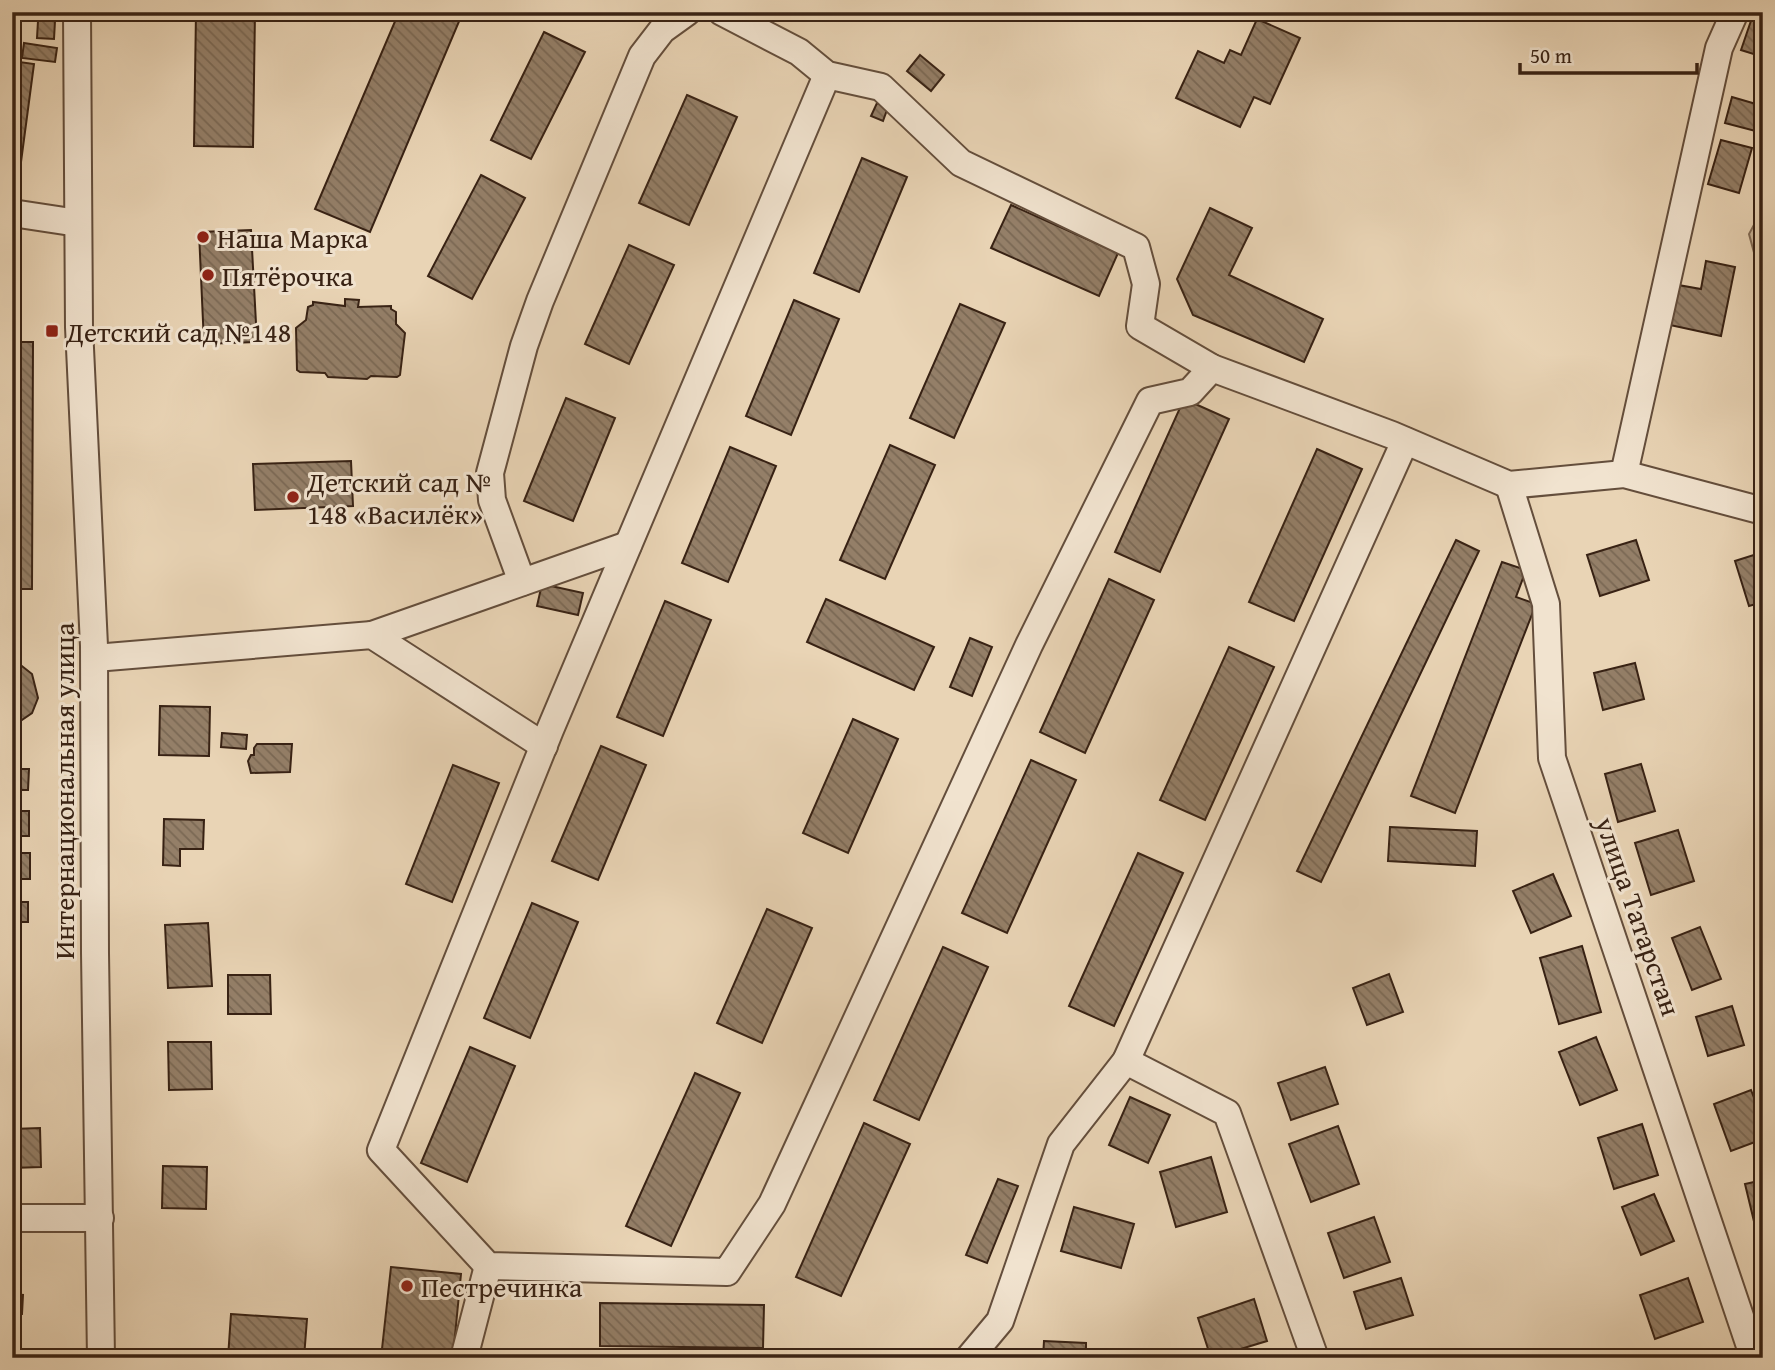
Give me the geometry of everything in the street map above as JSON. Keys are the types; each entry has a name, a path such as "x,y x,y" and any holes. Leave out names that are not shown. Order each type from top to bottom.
{"street":[{"name":"Интернациональная улица","path":"77,12 81,363 95,658 95,953 101,1358"},
{"path":"522,582 492,500 490,473 524,346 540,301 642,56 662,30 687,12"},
{"path":"722,12 799,52 827,75 881,87 961,163 1136,247 1146,284 1140,326 1212,368 1405,441 1509,485 1624,474 1763,511"},
{"path":"1624,474 1719,48 1735,12"},
{"path":"827,75 544,746 381,1150 488,1266 727,1272 772,1204 1029,645 1150,401 1190,392 1212,368"},
{"path":"12,213 78,223"},
{"path":"969,1358 1000,1321 1061,1144 1126,1061 1405,441"},
{"name":"улица Татарстан","path":"1509,485 1546,604 1552,758 1755,1358"},
{"path":"95,658 372,635 628,545"},
{"path":"372,635 544,746"},
{"path":"1126,1061 1227,1113 1315,1358"},
{"path":"12,1219 100,1218"},
{"path":"464,1358 488,1266"}],"green space":[{"path":"1763,208 1763,286 1749,234"}],"building":[{"path":"196,12 255,12 253,147 194,146"},
{"path":"399,12 463,12 370,232 315,209"},
{"path":"1754,12 1763,12 1763,57 1741,50"},
{"path":"1257,19 1300,38 1270,104 1254,97 1240,127 1176,98 1198,51 1224,63 1230,50 1241,55"},
{"path":"38,21 55,21 54,39 37,38"},
{"path":"544,32 585,52 531,159 491,140"},
{"path":"24,43 57,48 55,62 22,58"},
{"path":"920,55 944,75 931,91 907,71"},
{"path":"12,61 34,64 21,162 12,160"},
{"path":"687,95 737,117 689,225 639,203"},
{"path":"1732,97 1763,106 1763,133 1725,123"},
{"path":"877,103 888,107 883,121 871,116"},
{"path":"1721,140 1752,148 1739,193 1708,184"},
{"path":"862,158 907,177 859,292 814,273"},
{"path":"481,175 525,198 472,299 428,276"},
{"path":"1011,205 1118,253 1099,296 991,248"},
{"path":"1210,208 1252,228 1229,275 1323,319 1304,362 1193,315 1177,279"},
{"path":"251,230 257,342 204,344 199,232"},
{"path":"629,245 674,265 629,364 585,344"},
{"path":"1706,261 1735,267 1721,336 1670,325 1678,285 1701,289"},
{"path":"345,299 359,300 358,307 391,306 396,312 396,324 405,333 400,375 371,376 367,379 328,377 325,373 297,370 296,328 306,320 308,307 313,305 313,302 345,306"},
{"path":"794,300 839,319 791,435 746,416"},
{"path":"960,304 1005,323 954,438 910,418"},
{"path":"12,342 33,342 32,589 12,589"},
{"path":"566,398 615,418 573,521 524,501"},
{"path":"1184,399 1229,419 1160,572 1115,552"},
{"path":"890,445 935,465 885,579 840,560"},
{"path":"730,447 776,466 728,582 682,563"},
{"path":"1317,449 1362,469 1294,621 1249,602"},
{"path":"351,461 353,506 255,510 253,464"},
{"path":"1456,540 1479,551 1321,882 1297,871"},
{"path":"1636,540 1649,580 1600,596 1587,555"},
{"path":"1763,552 1763,602 1749,606 1735,561"},
{"path":"1502,562 1526,570 1516,597 1536,604 1455,813 1411,796"},
{"path":"1109,579 1154,600 1085,753 1040,732"},
{"path":"542,584 583,593 578,615 537,606"},
{"path":"826,599 934,647 914,690 807,642"},
{"path":"665,601 711,620 663,736 617,717"},
{"path":"970,638 992,647 972,696 950,687"},
{"path":"1229,647 1274,667 1205,820 1160,800"},
{"path":"12,663 18,663 32,674 38,698 32,713 16,724 12,724"},
{"path":"1635,663 1644,699 1603,710 1594,673"},
{"path":"160,706 210,707 209,756 159,755"},
{"path":"853,719 898,739 848,853 803,833"},
{"path":"222,733 247,735 246,749 221,747"},
{"path":"257,744 292,744 290,772 251,773 248,761 251,755 254,755"},
{"path":"601,746 646,765 598,880 552,861"},
{"path":"12,754 18,754 18,769 29,769 28,790 19,790 19,811 29,811 29,836 20,836 19,853 30,853 30,879 20,879 20,902 28,902 28,922 19,922 19,934 12,934"},
{"path":"1031,760 1076,780 1007,933 962,913"},
{"path":"1641,764 1655,811 1618,822 1605,774"},
{"path":"453,765 499,783 452,902 406,884"},
{"path":"164,819 204,820 203,849 180,849 180,866 163,865"},
{"path":"1390,827 1477,831 1475,866 1388,861"},
{"path":"1678,830 1694,881 1651,895 1635,843"},
{"path":"1138,853 1183,873 1114,1026 1069,1006"},
{"path":"1553,874 1571,916 1531,933 1513,891"},
{"path":"532,903 578,922 530,1038 484,1018"},
{"path":"767,909 812,928 762,1043 717,1023"},
{"path":"208,923 212,986 168,988 165,925"},
{"path":"1700,927 1721,979 1692,990 1672,938"},
{"path":"1582,946 1601,1012 1559,1024 1540,958"},
{"path":"943,947 988,967 919,1120 874,1100"},
{"path":"1389,974 1403,1012 1367,1025 1353,988"},
{"path":"228,975 270,975 271,1014 228,1014"},
{"path":"1732,1006 1744,1045 1708,1056 1696,1017"},
{"path":"1596,1037 1617,1090 1580,1105 1559,1052"},
{"path":"168,1042 211,1042 212,1089 169,1090"},
{"path":"470,1047 515,1066 467,1182 421,1163"},
{"path":"1325,1067 1338,1104 1291,1120 1278,1083"},
{"path":"695,1073 740,1093 671,1246 626,1226"},
{"path":"1751,1090 1763,1121 1763,1139 1731,1151 1714,1104"},
{"path":"1130,1097 1170,1115 1148,1163 1109,1145"},
{"path":"864,1123 910,1144 841,1296 796,1277"},
{"path":"1642,1124 1658,1175 1614,1189 1598,1138"},
{"path":"1338,1126 1359,1184 1311,1202 1289,1144"},
{"path":"40,1128 41,1167 12,1168 12,1129"},
{"path":"1211,1157 1227,1212 1176,1227 1160,1172"},
{"path":"163,1166 207,1167 206,1209 162,1208"},
{"path":"998,1179 1018,1186 987,1263 966,1255"},
{"path":"1763,1180 1763,1237 1758,1238 1745,1184"},
{"path":"1654,1194 1674,1241 1641,1255 1622,1207"},
{"path":"1074,1207 1134,1224 1121,1268 1061,1251"},
{"path":"1374,1217 1390,1262 1344,1278 1328,1233"},
{"path":"391,1267 461,1274 453,1356 382,1349"},
{"path":"1401,1278 1413,1315 1366,1329 1354,1292"},
{"path":"1688,1278 1703,1322 1655,1339 1640,1295"},
{"path":"12,1294 23,1295 22,1314 12,1313"},
{"path":"1254,1299 1267,1341 1211,1358 1198,1318"},
{"path":"600,1303 764,1305 763,1348 600,1346"},
{"path":"231,1314 307,1319 304,1358 228,1358"},
{"path":"1044,1341 1086,1343 1086,1358 1043,1358"},
{"path":"12,1347 20,1347 20,1358 12,1358"}],"place":[{"name":"Наша Марка","path":"203,237"},
{"name":"Пятёрочка","path":"208,275"},
{"name":"Детский сад №148","path":"52,331"},
{"name":"Детский сад № 148 «Василёк»","path":"293,497"},
{"name":"Пестречинка","path":"407,1286"}]}
